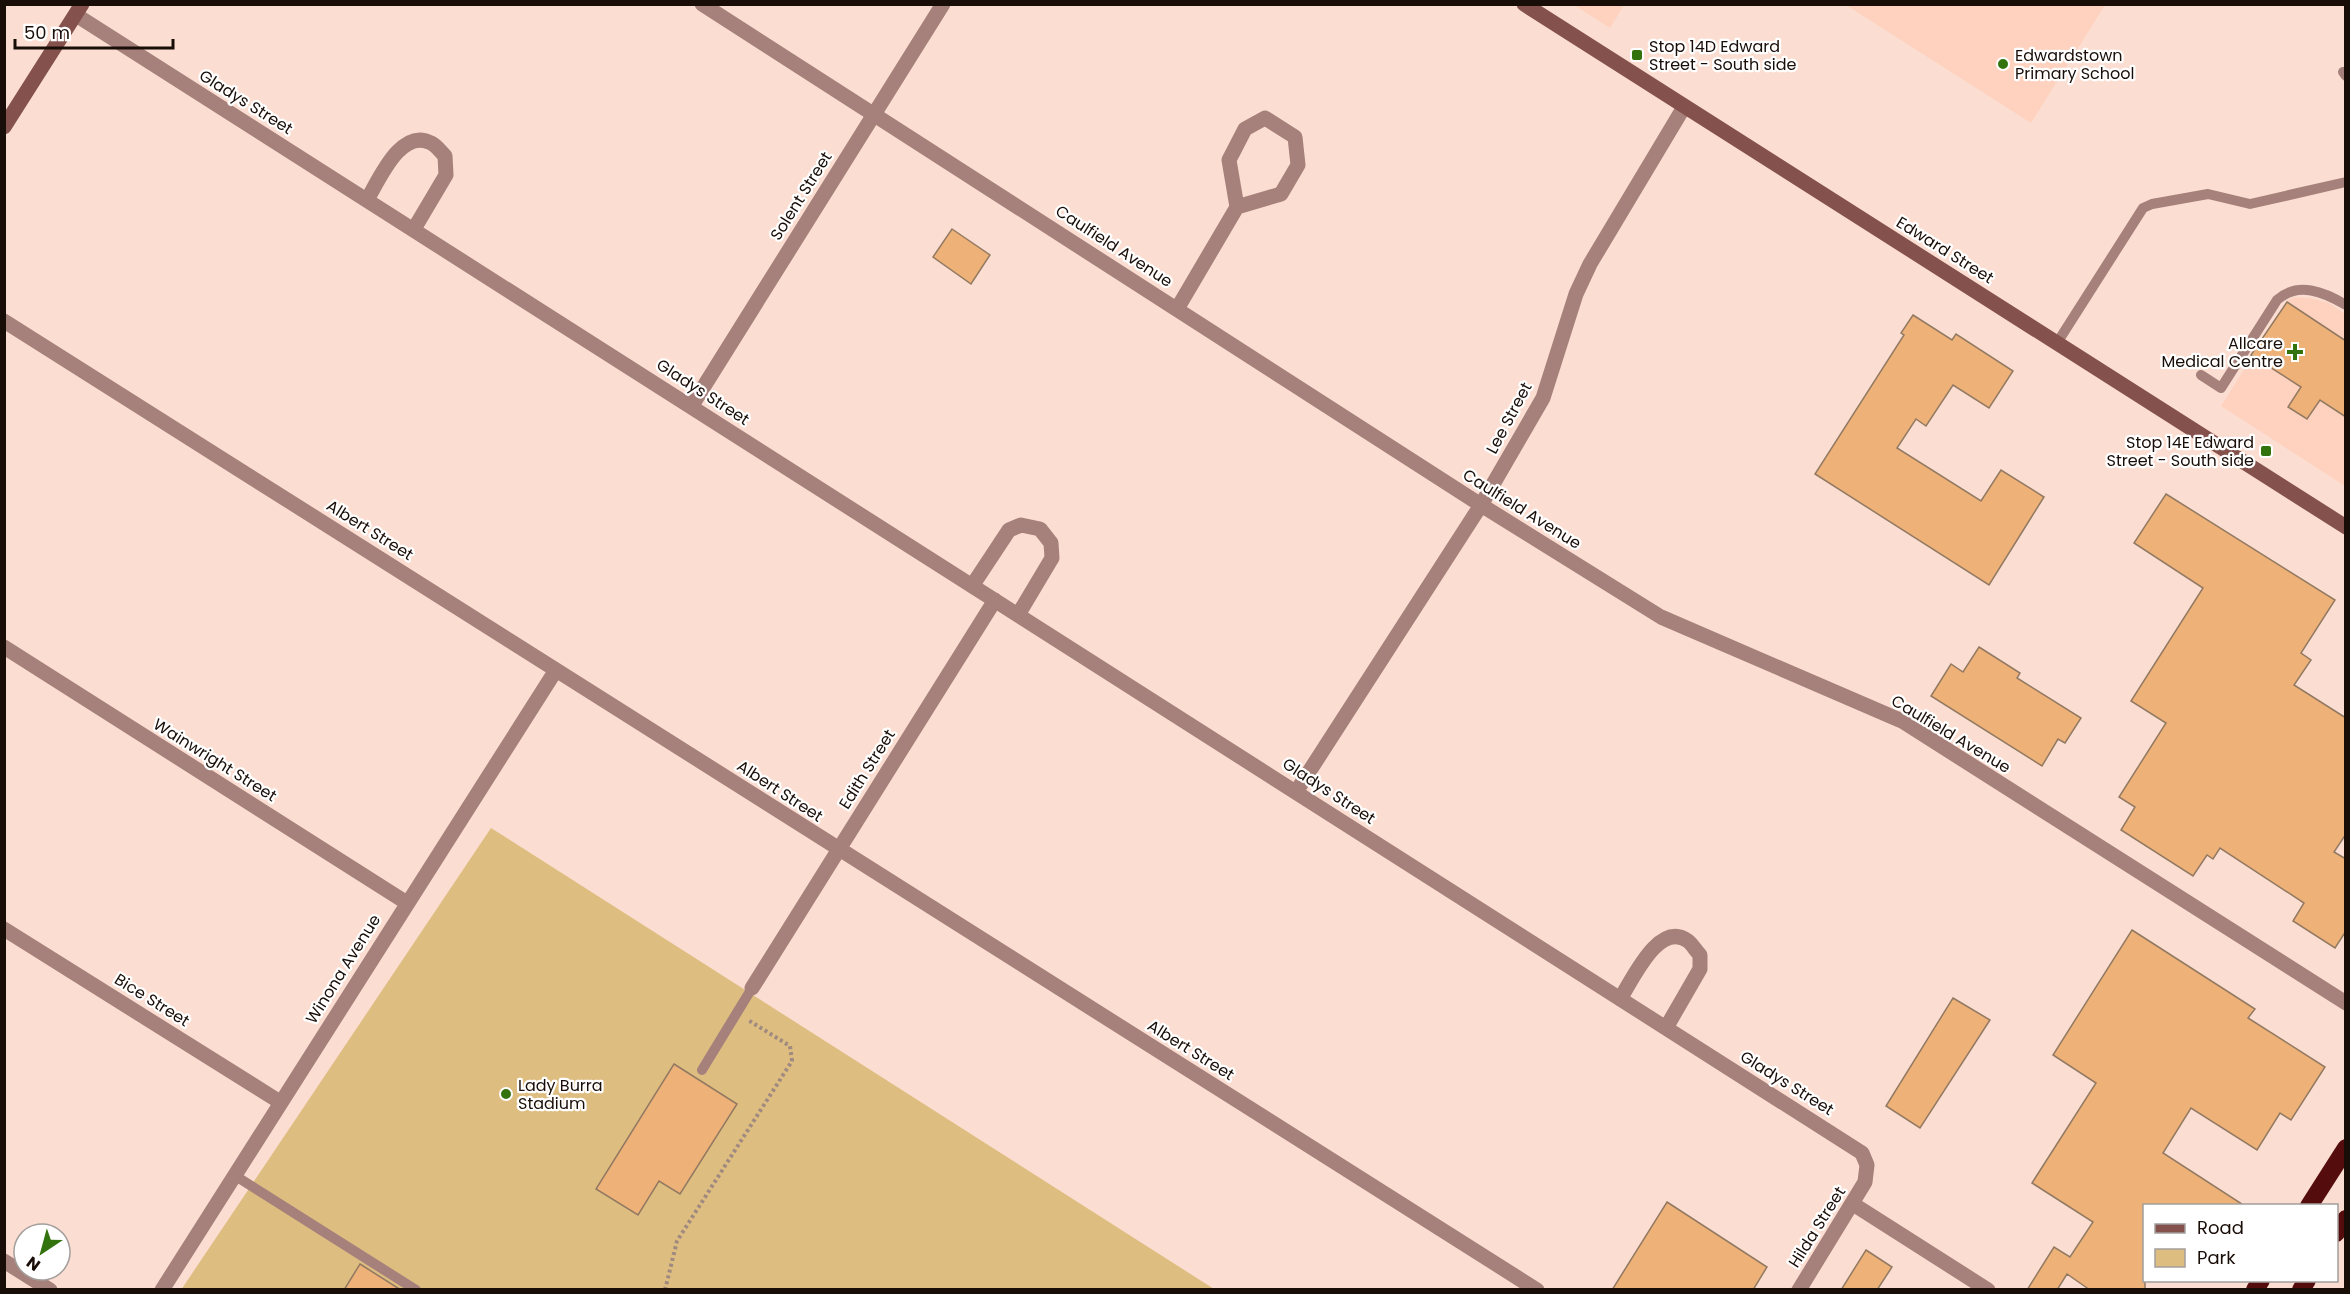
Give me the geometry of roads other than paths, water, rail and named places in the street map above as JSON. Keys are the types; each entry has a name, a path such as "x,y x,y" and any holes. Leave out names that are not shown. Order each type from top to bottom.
{"highway":[{"path":"2310,1204 2346,1148"}],"street":[{"name":"Caulfield Avenue","path":"702,4 1481,505 1661,617 1902,721 2346,1003"},
{"name":"Solent Street","path":"692,407 943,4"},
{"name":"Edward Street","path":"1524,4 2346,526"},
{"path":"4,127 79,10"},
{"name":"Gladys Street","path":"79,10 367,200 1862,1153 1867,1165 1865,1182"},
{"name":"Lee Street","path":"1296,792 1481,505 1543,398 1576,294 1590,264 1684,107"},
{"path":"1177,309 1237,207 1230,160 1245,129 1265,118 1295,137 1298,165 1281,194 1237,207"},
{"path":"367,200 400,148 412,140 430,142 445,156 446,175 414,229"},
{"name":"Albert Street","path":"4,321 1537,1290"},
{"path":"972,586 1009,530 1021,525 1040,529 1051,543 1052,558 1018,615"},
{"name":"Edith Street","path":"752,988 995,600"},
{"name":"Wainwright Street","path":"4,647 407,903"},
{"name":"Winona Avenue","path":"162,1290 556,669"},
{"name":"Bice Street","path":"4,928 280,1102"},
{"path":"1620,999 1658,941 1671,937 1687,940 1700,955 1700,969 1666,1028"},
{"name":"Hilda Street","path":"1799,1290 1865,1182"},
{"path":"1853,1204 1988,1290"},
{"path":"4,1261 50,1290"}],"lane":[{"path":"2057,343 2143,208 2152,204 2208,194 2250,204 2346,182"},
{"path":"2201,375 2221,388 2277,300 2284,293 2311,290 2332,297 2346,305"},
{"path":"702,1070 752,988"},
{"path":"234,1175 416,1290"}],"place":[{"name":"Stop 14D Edward Street - South side","path":"1637,55"},
{"name":"Edwardstown Primary School","path":"2003,64"},
{"name":"Allcare Medical Centre","path":"2295,352"},
{"name":"Stop 14E Edward Street - South side","path":"2266,451"},
{"name":"Lady Burra Stadium","path":"506,1094"}]}
